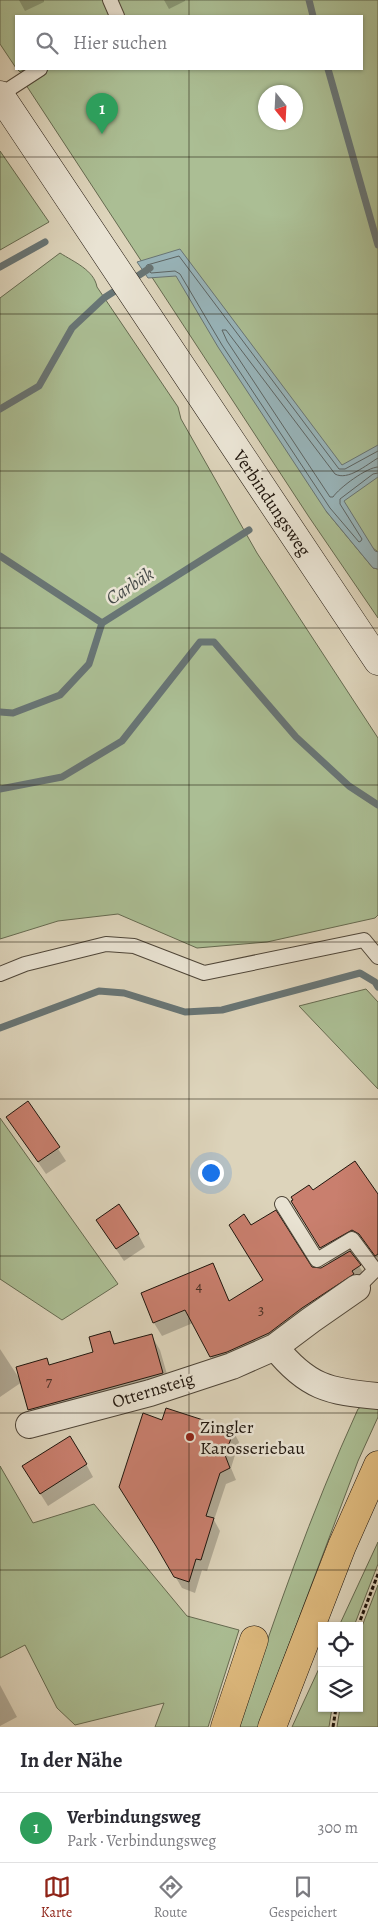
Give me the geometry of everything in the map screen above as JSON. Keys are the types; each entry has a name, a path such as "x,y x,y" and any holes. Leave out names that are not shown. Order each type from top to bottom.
{"main road":[{"name":"Verbindungsweg","path":"0,95 378,661"},
{"path":"272,1727 339,1556 378,1465"},
{"path":"225,1727 254,1640"}],"street":[{"name":"Otternsteig","path":"29,1425 150,1393 232,1366 275,1347 357,1288"},
{"path":"275,1347 291,1366 317,1385 348,1393 378,1396"}],"lane":[{"path":"110,0 117,15"},
{"path":"0,95 38,70"},
{"path":"0,974 24,964 106,944 134,946 204,973 364,940 378,957"},
{"path":"282,1204 317,1260 352,1239 375,1270 357,1288"}],"path":[{"path":"360,1622 378,1574"},
{"path":"333,1727 335,1712"}],"green space":[{"path":"0,0 378,0 378,552 326,511 373,568 378,569 378,618 309,517 26,85 30,82 23,70 363,70 363,15 15,15 15,66 0,44"},
{"path":"0,151 49,222 0,250"},
{"path":"60,253 83,267 92,276 97,287 178,407 181,419 257,553 378,738 378,915 375,918 267,942 197,948 118,914 58,921 0,939 0,298"},
{"path":"366,989 378,1002 378,1089 299,1006"},
{"path":"0,1118 118,1284 62,1320 0,1279"},
{"path":"361,1407 378,1409 378,1417 358,1461 258,1727 238,1727 279,1606 309,1526 358,1409"},
{"path":"0,1466 33,1523 94,1504 187,1616 239,1630 208,1727 155,1727 164,1703 75,1725 57,1708 25,1645 0,1658"},
{"path":"378,1542 378,1564 356,1622 341,1622"},
{"path":"378,1585 378,1727 337,1727 339,1712 363,1712 363,1624"},
{"path":"318,1671 318,1712 331,1712 329,1727 292,1727"}],"water":[{"path":"180,249 342,465 378,445 378,477 344,501 375,551 378,552 378,569 373,568 326,511 218,347 176,276 148,278 137,262"}],"building":[{"path":"28,1101 60,1147 38,1162 6,1117"},
{"path":"355,1161 378,1194 378,1254 375,1256 359,1234 352,1230 320,1248 291,1201 293,1200 291,1197 309,1185 313,1190"},
{"path":"119,1204 139,1234 116,1249 96,1220"},
{"path":"276,1210 312,1267 321,1268 350,1251 361,1265 352,1271 354,1274 302,1308 269,1333 227,1352 210,1357 185,1310 153,1323 141,1293 213,1263 229,1301 263,1280 229,1225 244,1214 251,1225"},
{"path":"110,1331 114,1344 152,1334 163,1373 28,1410 16,1367 47,1358 49,1365 93,1352 89,1337"},
{"path":"166,1408 234,1430 225,1455 230,1468 220,1473 206,1516 214,1518 201,1560 196,1559 189,1582 174,1577 119,1487 143,1413 162,1420"},
{"path":"70,1436 87,1464 40,1494 22,1466"}],"waterway":[{"path":"309,0 313,15"},
{"path":"328,70 378,245"},
{"path":"0,267 45,242"},
{"path":"130,281 150,268"},
{"path":"0,409 39,386 72,328 104,298 121,287"},
{"name":"Carbäk","path":"0,712 13,713 60,695 89,664 102,623 249,530"},
{"path":"0,556 102,623"},
{"path":"0,789 62,777 122,741 200,642 214,642 296,737 349,786 378,805"},
{"path":"0,1028 99,991 124,993 185,1012 222,1010 360,973 375,982 378,987"}],"place":[{"name":"Verbindungsweg","path":"102,134"},
{"name":"Zingler Karosseriebau","path":"190,1437"}]}
